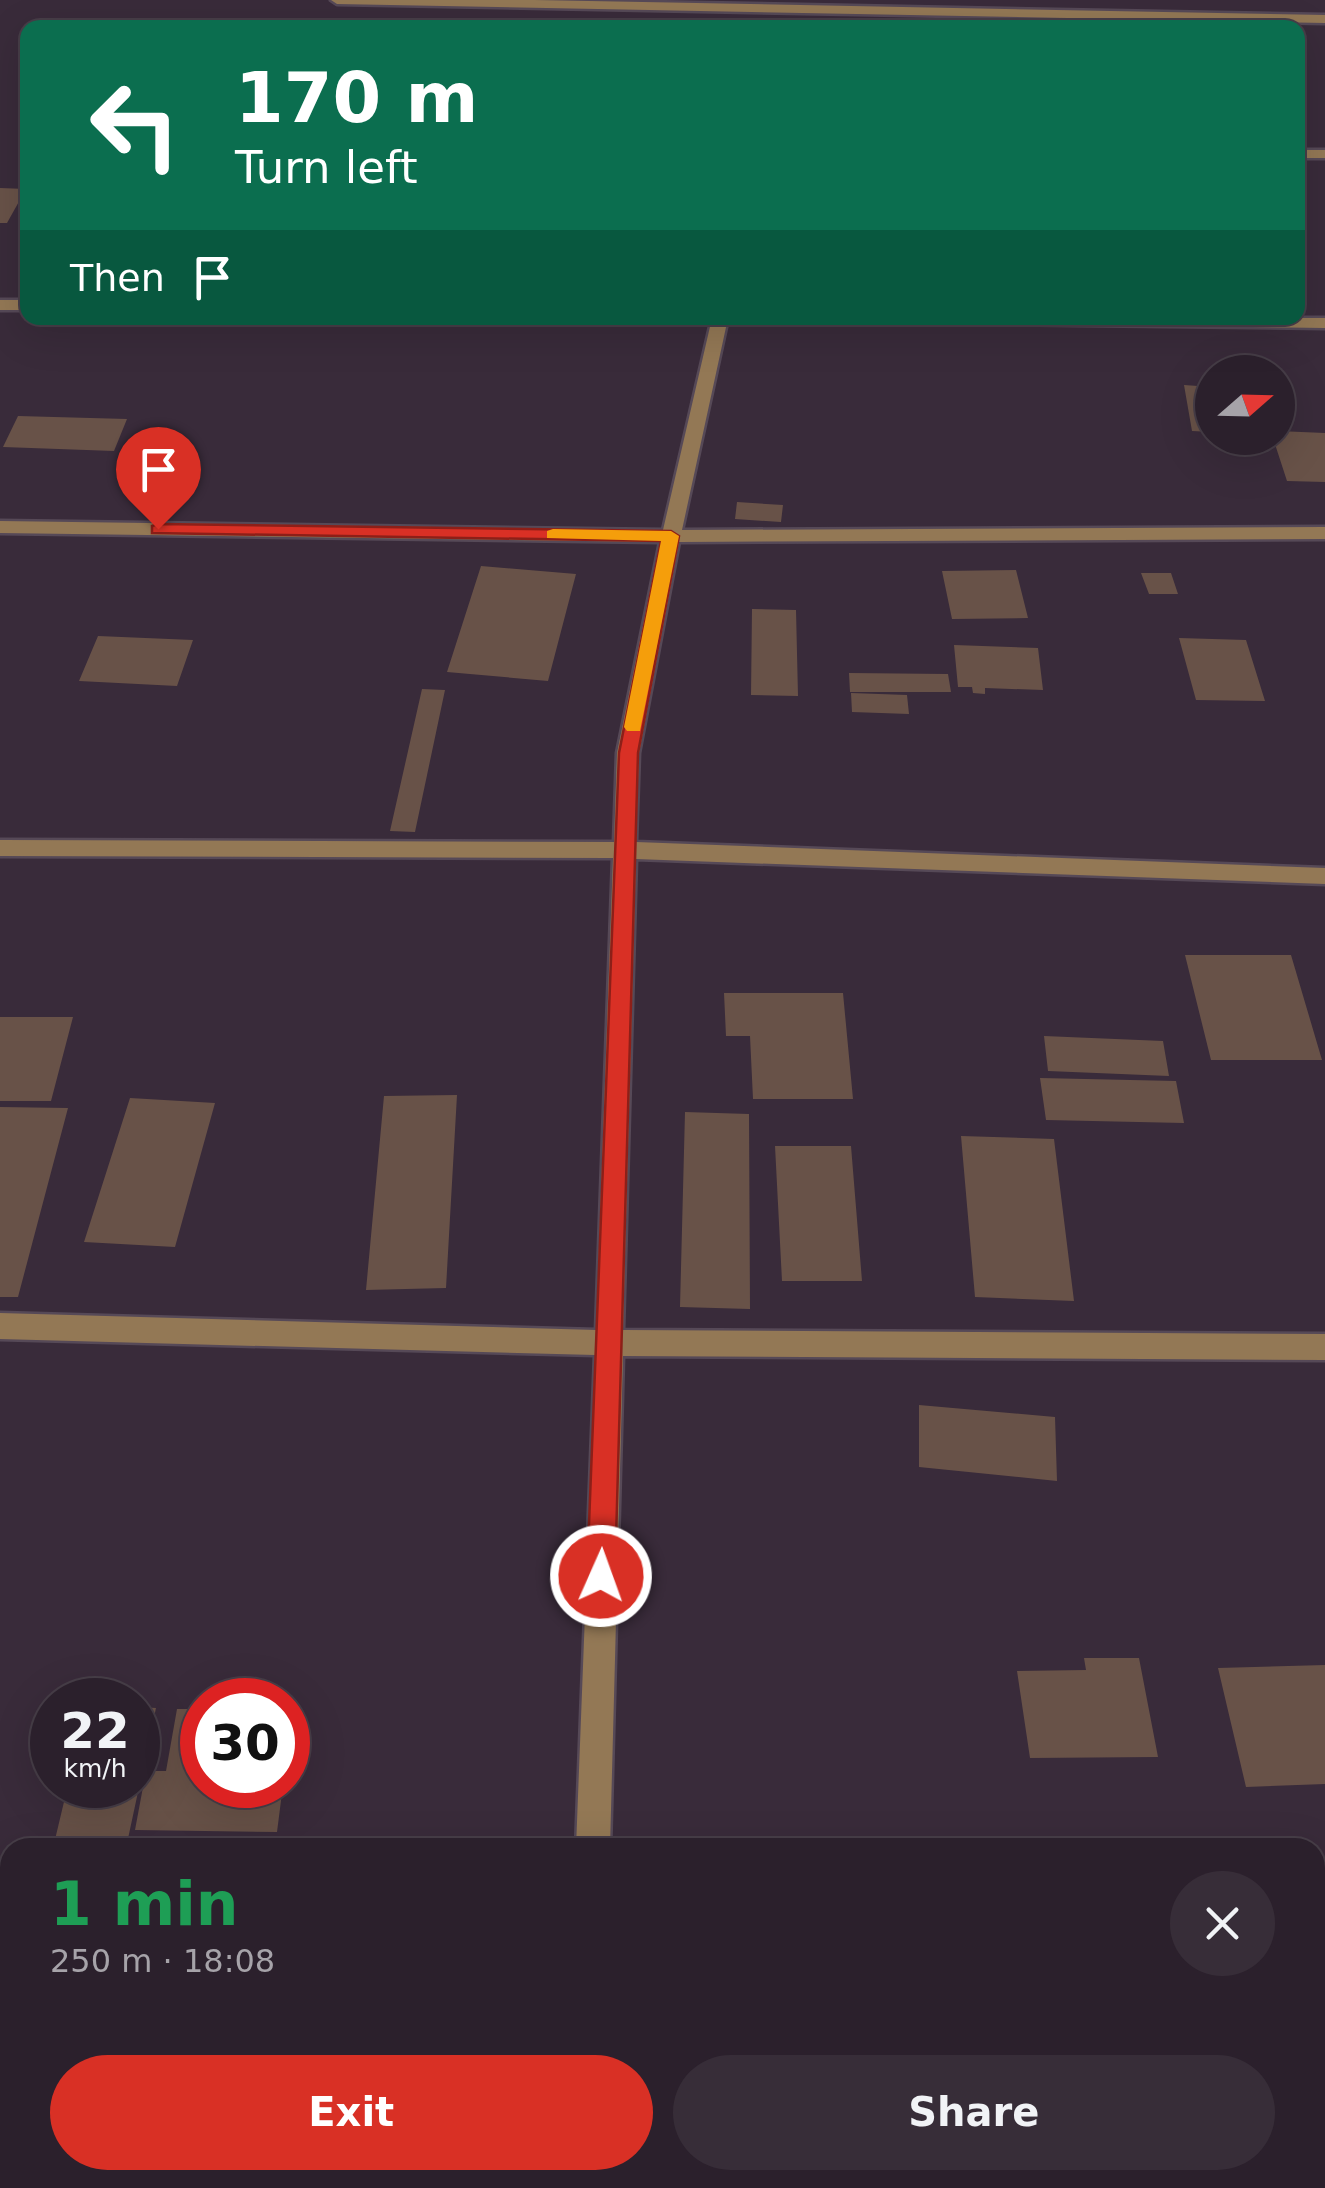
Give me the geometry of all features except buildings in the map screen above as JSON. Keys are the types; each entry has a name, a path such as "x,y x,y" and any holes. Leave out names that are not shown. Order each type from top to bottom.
{"street":[{"path":"337,0 778,5 1325,19"},
{"path":"593,1838 628,753 718,325"},
{"path":"0,527 671,536 1325,534"},
{"path":"0,848 625,850 1325,876"},
{"path":"0,1326 608,1343 1325,1347"}],"slow traffic":[{"path":"553,535 671,536 633,727"}],"route":[{"path":"158,529 671,536 628,753 601,1576"}]}
